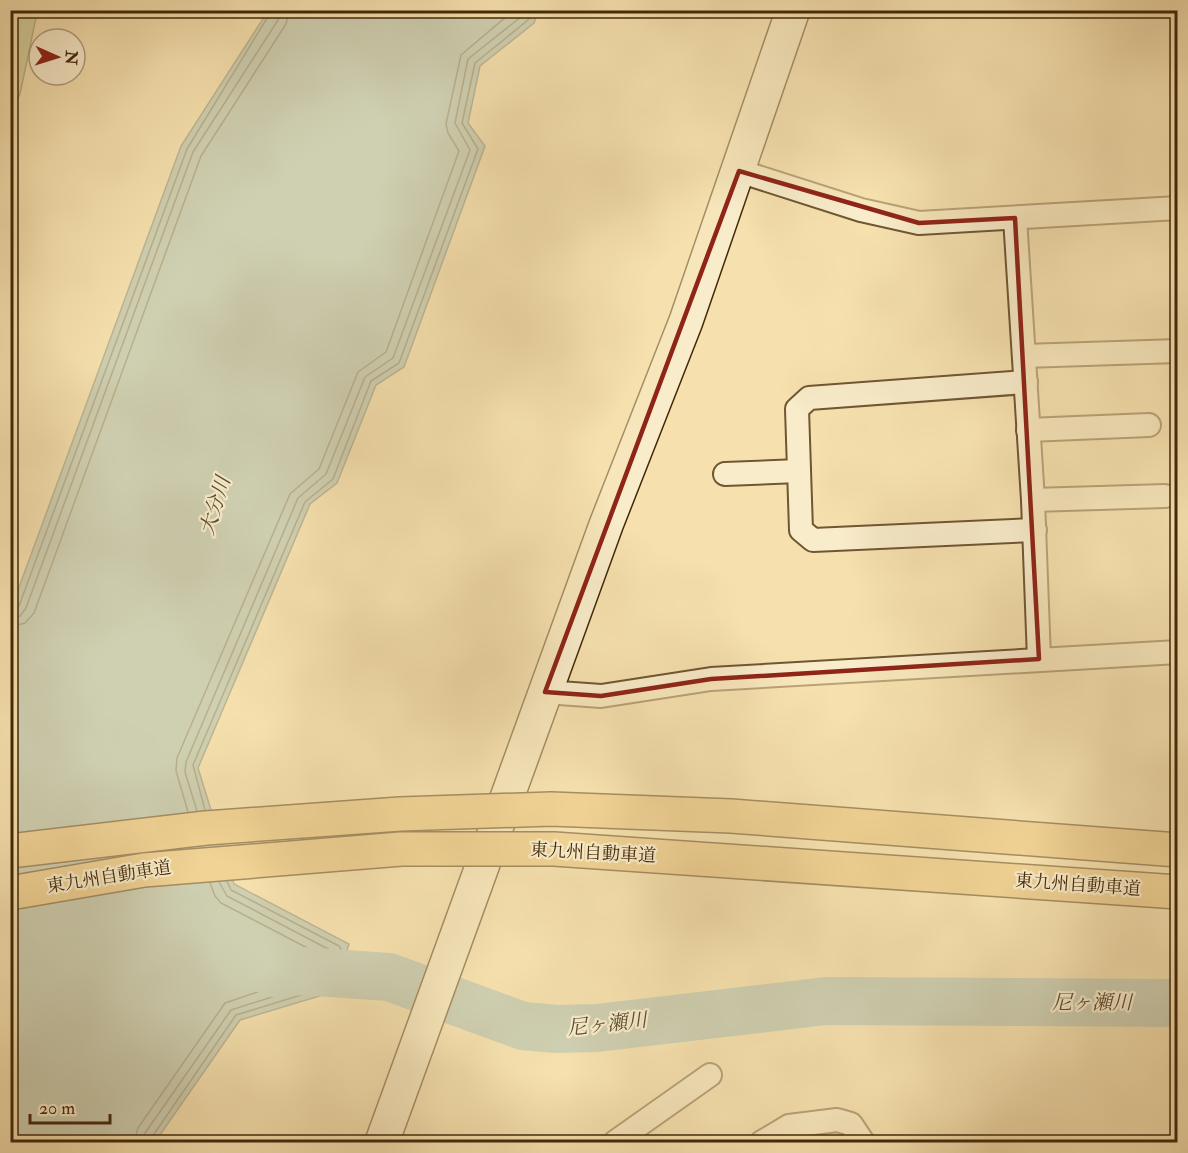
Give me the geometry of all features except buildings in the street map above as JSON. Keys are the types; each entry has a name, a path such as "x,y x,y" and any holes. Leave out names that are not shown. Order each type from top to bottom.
{"highway":[{"name":"東九州自動車道","path":"10,851 217,827 400,814 551,809 731,816 1178,850"},
{"name":"東九州自動車道","path":"10,893 144,870 401,849 554,849 1178,892"}],"street":[{"path":"382,1143 606,525 686,321 793,10"},
{"path":"739,171 861,210 919,223 1178,208"},
{"path":"1015,218 1035,530 1039,659"},
{"path":"1024,356 1178,351"},
{"path":"1026,382 809,398 797,409 801,530 813,540 1035,530"},
{"path":"1028,430 1149,425"},
{"path":"725,474 799,471"},
{"path":"1033,500 1165,496"},
{"path":"545,692 601,696 711,679 1178,652"},
{"path":"615,1143 710,1075"},
{"path":"762,1143 789,1126 837,1120 851,1124 863,1143"}],"highlighted area":[{"path":"739,171 919,223 1015,218 1039,659 711,679 601,696 545,692"}],"green space":[{"path":"11,10 37,13 34,27 27,27 27,61 20,94 11,112"}],"water":[{"name":"大分川","path":"268,11 538,11 534,23 480,66 468,123 485,146 404,367 376,385 337,483 310,504 198,768 234,884 349,944 333,992 240,1020 155,1142 11,1142 10,612 181,146"}],"waterway":[{"name":"尼ヶ瀬川","path":"272,973 301,971 389,977 523,1026 557,1029 597,1028 826,1001 1178,1003"}]}
